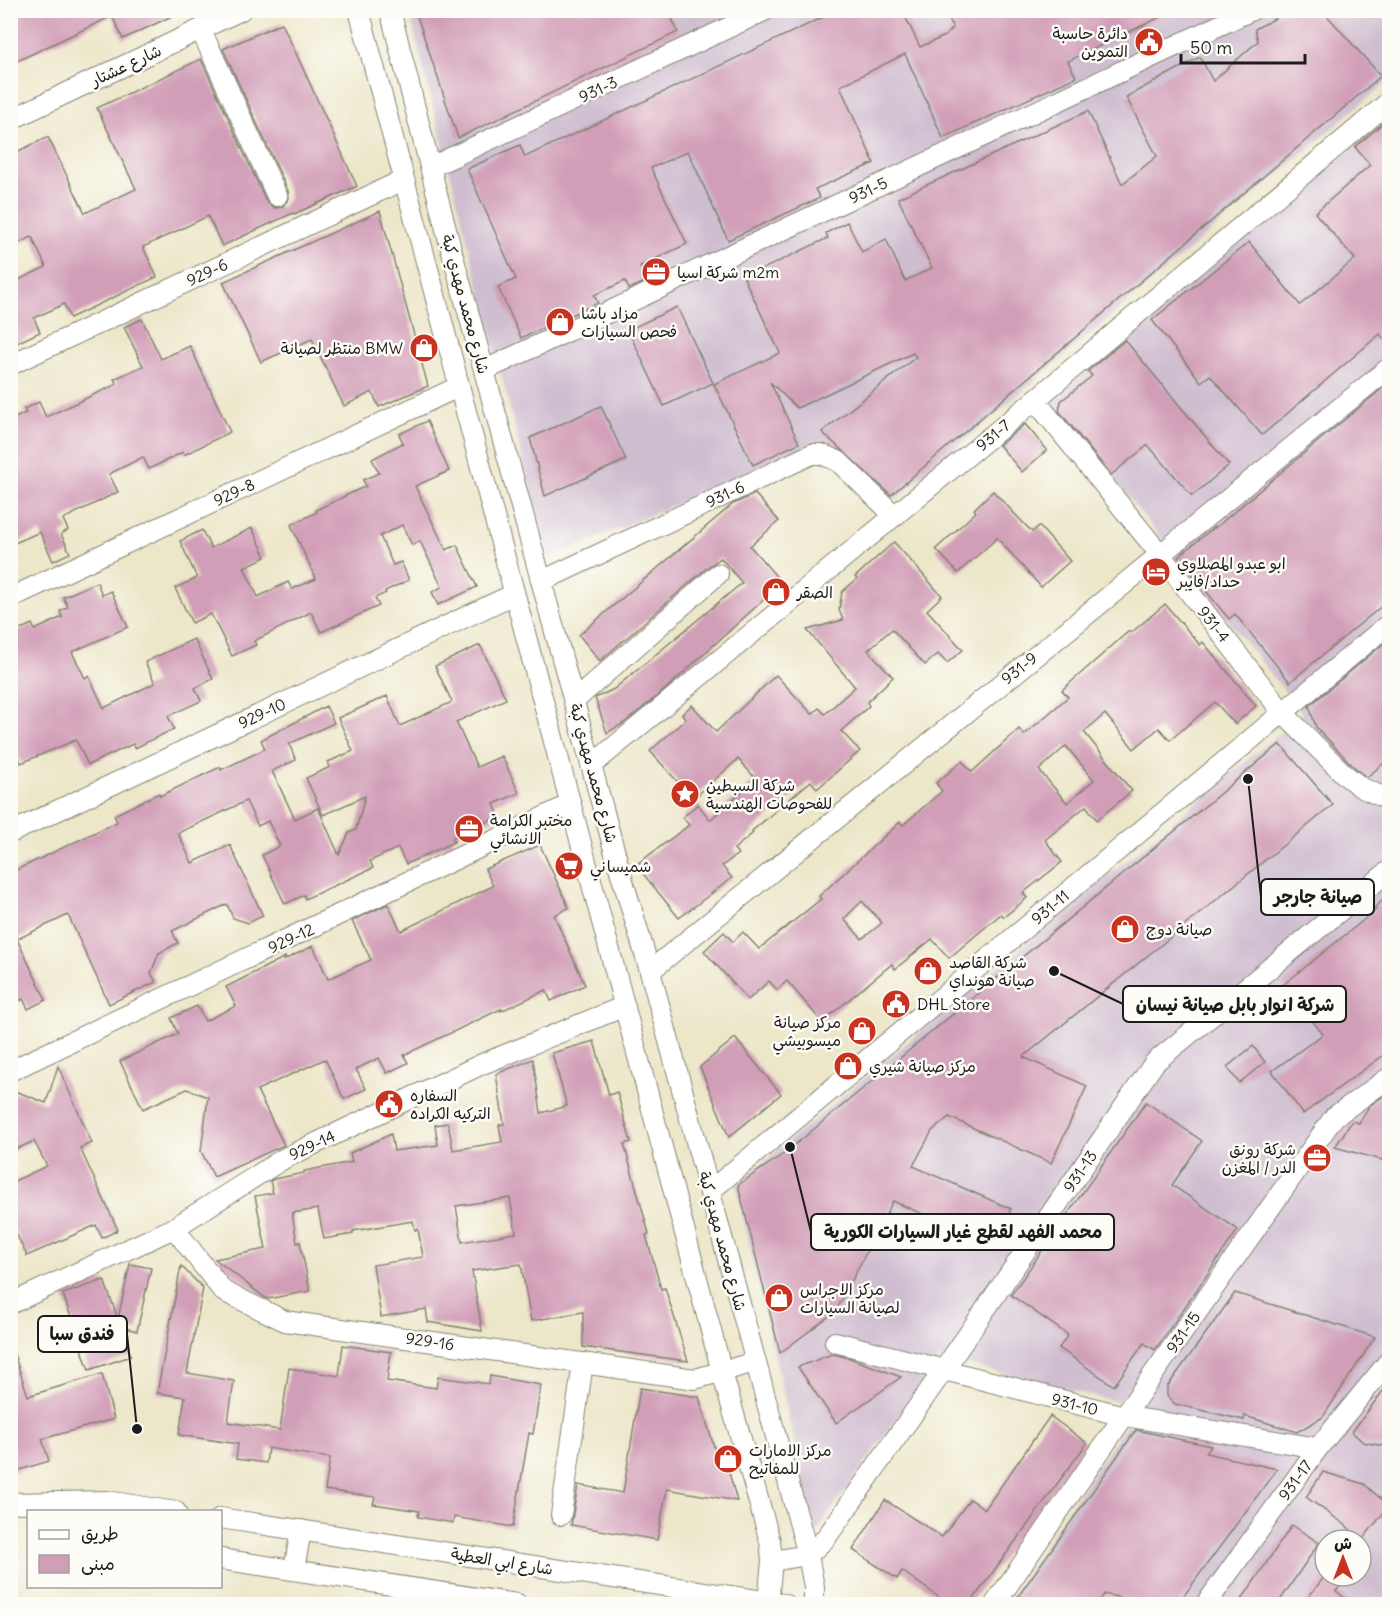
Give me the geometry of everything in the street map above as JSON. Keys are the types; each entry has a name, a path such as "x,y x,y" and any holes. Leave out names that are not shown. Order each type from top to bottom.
{"street":[{"name":"شارع عشتار","path":"10,120 241,10"},
{"name":"شارع محمد مهدي كبة","path":"359,10 722,1372 766,1527 776,1603"},
{"name":"شارع محمد مهدي كبة","path":"390,10 450,245 808,1555 814,1587 814,1605"},
{"name":"931-3","path":"430,167 766,10"},
{"name":"931-5","path":"484,370 1252,10"},
{"path":"201,30 277,196"},
{"name":"931-7","path":"591,765 1035,400 1389,101"},
{"name":"929-6","path":"10,364 403,180"},
{"path":"423,255 450,245"},
{"name":"931-9","path":"650,971 1389,367"},
{"name":"929-8","path":"10,598 458,387"},
{"name":"931-4","path":"1035,400 1159,553 1283,713 1345,775 1362,788 1389,800"},
{"name":"931-6","path":"542,581 812,454 821,454 838,461 895,516"},
{"path":"574,701 718,574"},
{"name":"929-10","path":"10,832 514,594"},
{"name":"931-11","path":"710,1191 1389,623"},
{"name":"929-12","path":"10,1071 571,804"},
{"path":"586,864 618,864"},
{"name":"931-13","path":"808,1555 826,1538 1155,1062 1389,870"},
{"name":"929-14","path":"10,1304 174,1228 283,1159 480,1065 625,1006"},
{"name":"931-15","path":"995,1605 1124,1416 1334,1117 1389,1077"},
{"name":"929-16","path":"174,1228 223,1292 285,1321 695,1379 755,1362"},
{"name":"931-10","path":"835,1342 1124,1416 1318,1448"},
{"name":"931-17","path":"1206,1605 1318,1448 1389,1360"},
{"path":"561,1515 583,1363"},
{"path":"10,1503 107,1502 162,1510"},
{"name":"شارع ابي العطية","path":"222,1518 776,1603"},
{"path":"294,1570 301,1530"},
{"path":"772,1561 808,1555"},
{"path":"222,1559 517,1605"}],"shaded area":[{"path":"409,11 1389,11 1389,80 894,500 826,440 548,559"},
{"path":"1389,117 1389,1604 1006,1604 1138,1407 940,1358 815,1534 736,1185 1303,714 1051,401"}],"building":[{"path":"10,10 185,10 123,39 112,16 15,62 10,54"},
{"path":"415,10 668,10 678,32 458,138"},
{"path":"824,10 902,10 920,47 945,36 953,28 945,10 1175,10 1068,61 1076,77 943,138 905,54 840,86 874,163 815,189 820,198 728,240 688,151 651,168 687,244 640,266 647,281 629,289 625,281 594,295 598,303 521,338 498,287 516,279 467,169 520,145 525,157 826,16"},
{"path":"1291,10 1322,10 1381,76 891,495 822,432 916,357 913,353 797,408 770,382 799,443 753,465 714,384 780,353 744,278 828,238 826,233 847,222 862,252 886,239 905,281 932,268 898,198 1088,111 1122,184 1157,156 1126,97 1200,57 1213,81 1258,41 1255,29"},
{"path":"282,23 357,186 222,246 208,216 143,247 157,277 70,318 64,304 34,318 40,332 10,346 10,284 46,267 32,237 10,247 10,155 48,137 85,213 136,189 97,108 201,59 266,201 275,208 282,207 289,198 288,191 223,49"},
{"path":"1389,118 1389,346 1380,334 1262,435 1210,375 1201,382 1152,320 1249,242 1300,305 1355,259 1315,213 1370,165 1355,147"},
{"path":"380,211 428,386 379,407 372,392 344,406 312,339 261,362 223,282"},
{"path":"677,307 713,383 664,406 628,330"},
{"path":"142,319 161,359 190,346 230,432 184,455 183,452 149,469 143,457 109,474 118,492 63,519 68,530 61,534 70,553 53,561 40,532 10,545 10,420 26,413 24,409 39,402 46,417 117,384 114,379 143,366 124,327"},
{"path":"1125,340 1229,465 1192,496 1148,445 1111,475 1059,411 1061,401 1092,376 1088,371"},
{"path":"1389,383 1389,600 1290,682 1235,614 1229,619 1178,557"},
{"path":"601,406 626,460 545,496 530,438"},
{"path":"427,421 449,471 415,486 446,550 457,545 477,587 438,605 432,592 442,587 420,541 412,545 402,525 380,536 393,565 401,562 409,580 375,598 379,606 321,632 311,612 254,641 256,645 232,656 211,614 192,623 175,588 197,578 180,541 202,530 211,548 252,528 266,557 244,567 258,597 288,582 292,589 316,579 291,525 366,486 363,480 379,473 372,459 403,443 399,434"},
{"path":"1025,424 1047,450 1022,472 999,445"},
{"path":"993,491 1032,532 1039,526 1070,561 1041,587 997,538 958,573 936,549 976,512 974,509"},
{"path":"755,494 779,521 750,546 782,583 660,694 624,723 607,733 595,698 614,689 742,583 721,558 600,661 579,635 733,504"},
{"path":"894,542 942,596 927,610 963,650 947,663 938,654 925,665 892,629 868,650 893,677 867,702 869,706 841,731 860,751 817,789 811,781 752,831 753,833 734,849 738,854 722,866 732,878 679,918 636,865 689,825 683,817 698,804 710,820 756,779 738,759 693,799 650,751 686,719 682,714 692,705 716,732 776,675 812,714 819,708 825,714 855,687 807,630 843,620 839,610 842,592 857,579 855,577"},
{"path":"97,582 102,595 111,591 128,627 72,652 85,678 89,676 104,708 155,683 145,662 194,639 213,679 195,688 201,701 168,716 174,729 135,748 133,744 88,765 76,740 21,763 10,737 10,634 32,624 35,630 62,617 60,611 68,607 63,597"},
{"path":"1165,604 1200,645 1203,642 1256,706 1235,724 1215,702 1170,740 1159,728 1134,749 1105,714 1084,732 1132,791 1097,820 1086,806 1045,840 1062,862 1023,893 1027,898 1004,917 1001,914 949,958 932,939 895,969 892,964 822,1022 787,981 777,990 769,981 748,1000 704,951 724,932 733,942 743,932 759,949 821,899 819,896 900,822 903,825 942,791 936,783 962,761 972,772 1019,729 1024,735 1068,697 1062,690 1129,631 1131,633","holes":["1066,746 1094,780 1067,803 1039,770","862,901 882,923 862,939 844,919"]},
{"path":"1389,639 1389,759 1367,777 1353,766 1316,727 1309,706"},
{"path":"480,645 506,699 456,722 477,767 502,756 519,793 494,804 499,816 452,838 454,842 406,864 398,848 370,861 373,868 305,899 304,895 285,904 262,855 280,846 268,821 258,826 246,801 178,833 192,863 230,845 263,916 248,923 233,918 227,904 172,931 178,943 159,953 151,973 156,982 109,1004 68,915 17,939 46,1000 28,1009 23,999 10,1005 10,873 117,822 114,815 159,793 160,796 220,767 221,770 265,749 261,740 326,706 334,723 289,744 296,760 272,771 295,819 318,808 339,855 349,833 356,830 365,796 323,815 306,778 330,767 328,762 353,751 338,718 387,696 400,726 452,702 435,666"},
{"path":"1280,744 1333,805 1023,1057 1087,1086 1051,1163 949,1117 932,1131 913,1166 1011,1209 994,1246 893,1201 836,1311 780,1353 738,1185 785,1153"},
{"path":"540,845 569,908 554,915 585,985 551,1001 546,990 501,1011 501,1009 404,1055 408,1063 387,1073 379,1058 356,1069 366,1089 344,1099 325,1059 257,1090 284,1145 214,1177 201,1151 208,1097 187,1089 143,1109 120,1061 178,1034 171,1018 197,1006 205,1021 236,1006 226,987 285,957 284,960 313,946 328,979 371,960 352,921 388,904 401,931 493,886 485,869"},
{"path":"1389,895 1389,1051 1303,1114 1272,1071 1323,1034 1283,985 1376,910 1374,908"},
{"path":"735,1038 781,1094 729,1137 700,1067"},
{"path":"594,1041 609,1095 617,1092 631,1142 624,1144 649,1234 646,1235 661,1289 665,1288 688,1361 583,1347 583,1312 531,1321 521,1264 472,1271 482,1331 428,1322 426,1309 381,1317 373,1265 423,1257 418,1229 415,1230 413,1221 353,1231 353,1234 324,1239 318,1209 292,1213 297,1243 300,1242 310,1291 268,1299 215,1259 266,1249 255,1196 273,1193 270,1181 274,1179 352,1162 350,1153 391,1134 394,1151 438,1145 435,1125 448,1123 453,1150 502,1142 499,1125 504,1124 496,1074 533,1059 541,1113 567,1106 552,1053","holes":["510,1198 516,1233 462,1242 456,1206"]},
{"path":"1253,1046 1265,1062 1239,1083 1227,1067"},
{"path":"58,1066 92,1143 80,1148 118,1230 102,1238 96,1225 27,1256 10,1221 10,1183 47,1166 34,1141 10,1152 10,1096 18,1092 46,1103"},
{"path":"1389,1092 1389,1162 1335,1147 1352,1121 1359,1123 1369,1106"},
{"path":"1146,1102 1202,1141 1172,1185 1238,1230 1155,1350 1144,1343 1114,1386 1059,1348 1068,1335 1011,1295"},
{"path":"130,1264 151,1268 137,1331 121,1327 131,1356 89,1370 63,1294 104,1280 118,1319"},
{"path":"181,1266 203,1288 187,1373 234,1381 228,1422 280,1430 289,1368 339,1376 343,1345 391,1352 387,1381 436,1388 438,1377 489,1384 490,1376 541,1385 533,1434 529,1433 513,1527 454,1517 453,1523 418,1517 419,1511 373,1504 375,1497 325,1490 330,1458 268,1448 266,1463 236,1459 238,1444 179,1435 185,1397 157,1393"},
{"path":"1235,1293 1375,1337 1323,1417 1297,1432 1245,1416 1244,1420 1175,1404 1167,1396 1167,1387"},
{"path":"10,1351 13,1351 28,1396 102,1374 114,1419 42,1439 49,1461 10,1473"},
{"path":"832,1354 850,1358 901,1377 836,1423 798,1367"},
{"path":"1389,1383 1389,1447 1363,1442 1352,1432"},
{"path":"640,1388 699,1397 715,1450 723,1451 737,1501 667,1489 657,1540 571,1525 578,1485 623,1493"},
{"path":"1050,1416 1087,1443 969,1605 950,1605 902,1571 897,1579 853,1550 885,1500 942,1537 970,1499 985,1509"},
{"path":"1136,1430 1211,1446 1206,1453 1277,1469 1177,1605 1154,1605 1104,1594 1097,1605 1012,1605"},
{"path":"1323,1472 1364,1484 1389,1506 1372,1528 1348,1528 1306,1497"},
{"path":"1292,1525 1313,1539 1313,1552 1277,1605 1238,1605"},
{"path":"1315,1588 1338,1588 1336,1591 1354,1605 1302,1605"}],"place":[{"name":"دائرة حاسبة التموين","path":"1149,42"},
{"name":"شركة اسيا m2m","path":"656,272"},
{"name":"مزاد باشا فحص السيارات","path":"560,322"},
{"name":"منتظر لصيانة BMW","path":"424,348"},
{"name":"ابو عبدو المصلاوي حداد/فايبر","path":"1156,572"},
{"name":"الصقر","path":"776,592"},
{"name":"صيانة جارجر","path":"1248,779"},
{"name":"شركة السبطين للفحوصات الهندسية","path":"685,794"},
{"name":"مختبر الكرامة الانشائي","path":"469,829"},
{"name":"شميساني","path":"569,866"},
{"name":"صيانة دوج","path":"1125,929"},
{"name":"شركة القاصد صيانة هونداي","path":"928,971"},
{"name":"شركة انوار بابل صيانة نيسان","path":"1054,971"},
{"name":"DHL Store","path":"896,1004"},
{"name":"مركز صيانة ميسوبيشي","path":"862,1031"},
{"name":"مركز صيانة شيري","path":"848,1066"},
{"name":"السفاره التركيه الكراده","path":"389,1104"},
{"name":"محمد الفهد لقطع غيار السيارات الكورية","path":"790,1147"},
{"name":"شركة رونق الدر / المغزن","path":"1317,1158"},
{"name":"مركز الاجراس لصيانة السيارات","path":"779,1298"},
{"name":"فندق سبا","path":"137,1429"},
{"name":"مركز الامارات للمفاتيح","path":"728,1459"}]}
